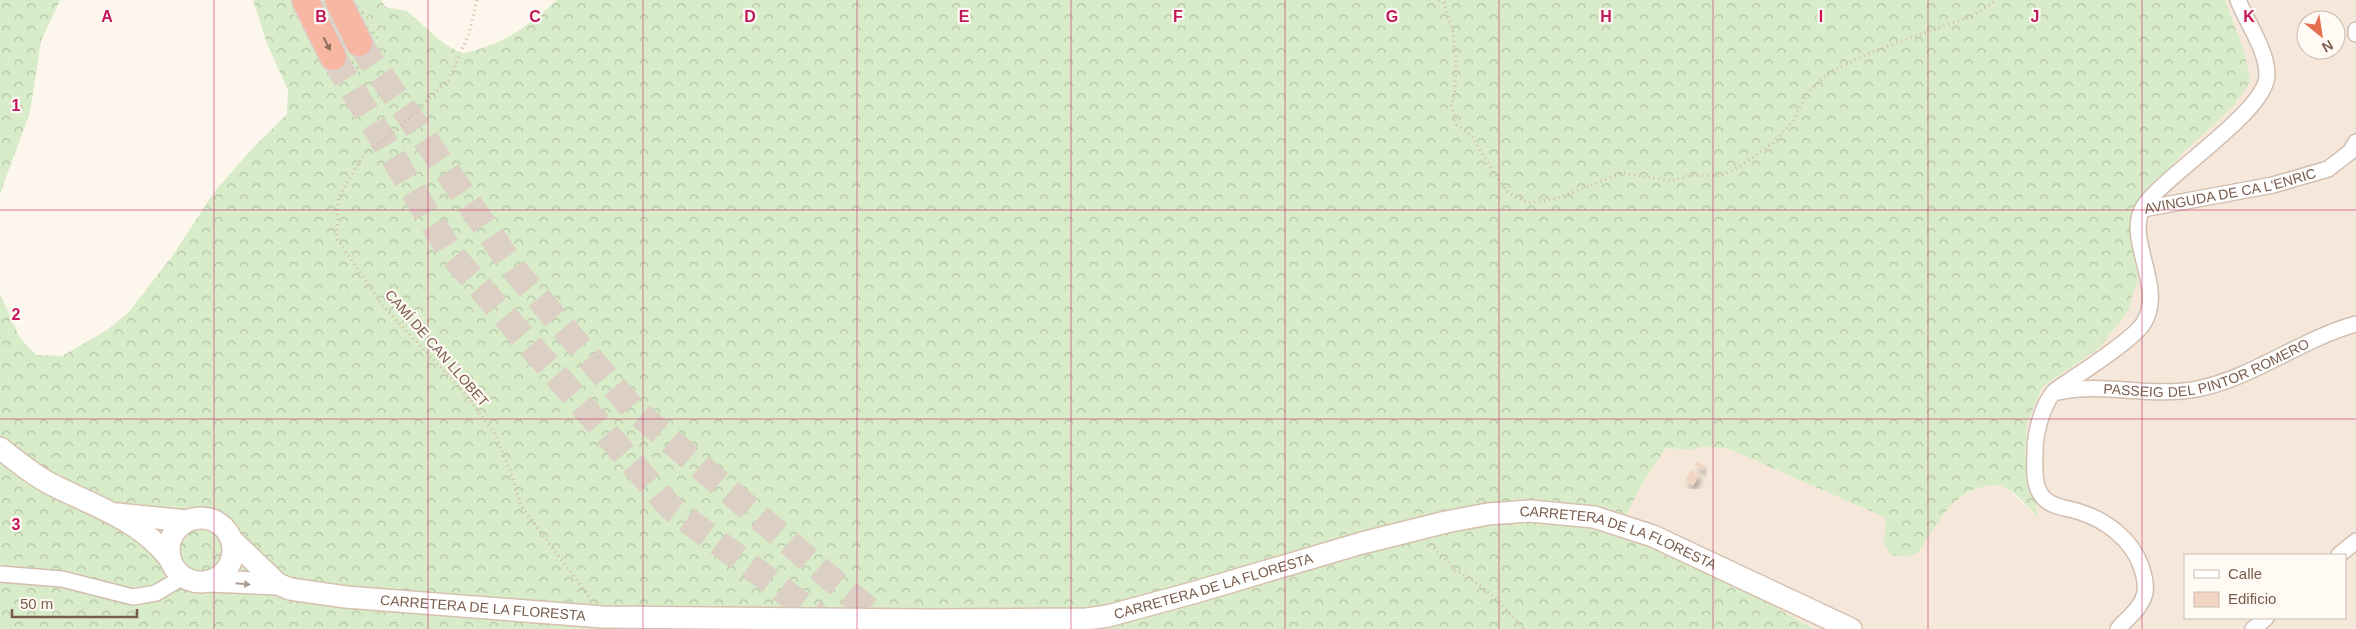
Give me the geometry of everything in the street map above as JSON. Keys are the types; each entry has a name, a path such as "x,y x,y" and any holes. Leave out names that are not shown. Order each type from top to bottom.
{"highway":[{"path":"305,0 333,57"},
{"path":"338,0 359,43"}],"main road":[{"path":"0,448 45,481 117,514 157,544 183,577 193,581 209,581 223,573 230,565 233,555 232,540 223,526 215,520 204,517 187,521 117,514"},
{"name":"CARRETERA DE LA FLORESTA","path":"209,581 278,584 298,590 346,597 603,617 930,620 1087,619 1178,597 1446,522 1510,511 1551,511 1594,517 1653,536 1851,629"},
{"path":"170,559 171,539 176,529 187,521"},
{"name":"CARRETERA DE LA FLORESTA","path":"232,540 278,584"}],"street":[{"path":"2143,209 2158,188 2217,141 2246,111 2263,88 2267,78 2264,61 2238,0"},
{"name":"AVINGUDA DE CA L'ENRIC","path":"2053,393 2122,343 2143,324 2149,309 2150,285 2138,227 2143,209 2273,185 2328,169 2350,152 2356,142"},
{"name":"PASSEIG DEL PINTOR ROMERO","path":"2053,393 2077,388 2168,392 2197,389 2233,378 2329,331 2356,324"},
{"path":"2053,393 2039,425 2035,446 2038,491 2052,506 2079,512 2102,520 2122,536 2138,558 2146,581 2142,601 2118,629"},
{"path":"2340,554 2356,541"},
{"path":"0,574 62,579 133,597 156,593 183,577"},
{"path":"2253,629 2265,619"}],"path":[{"name":"CAMÍ DE CAN LLOBET","path":"477,0 469,34 448,80 396,131 364,154 342,190 338,198 337,239 382,305 461,390 495,434 510,470 521,506 603,617"},
{"path":"1439,0 1444,3 1453,32 1456,90 1451,106 1457,125 1471,134 1495,175 1508,192 1528,203 1558,198 1622,173 1671,181 1690,175 1721,176 1740,166 1774,143 1793,121 1808,92 1830,72 1871,52 1972,16 1997,0"},
{"path":"1410,531 1426,538 1455,570 1486,590 1514,616 1524,629"}],"shaded area":[{"path":"2225,0 2356,0 2356,629 1814,629 1708,570 1619,527 1641,486 1666,448 1692,450 1704,446 1729,449 1886,518 1884,543 1891,555 1904,557 1924,543 1955,500 1978,488 1991,485 2004,486 2037,516 2025,457 2027,425 2042,387 2099,348 2133,246 2141,201 2183,153 2245,54"}],"green space":[{"path":"0,0 60,0 41,41 30,112 0,194"},
{"path":"253,0 286,0 323,68 340,83 356,74 366,64 370,59 379,36 361,0 381,0 385,7 407,11 442,42 462,54 490,45 514,34 557,0 2225,0 2245,54 2250,82 2234,105 2183,153 2141,201 2133,246 2138,280 2127,313 2099,348 2042,387 2027,425 2025,457 2034,491 2038,517 2006,488 1995,485 1983,487 1971,491 1952,505 1937,523 1917,554 1904,557 1891,555 1884,543 1886,518 1729,449 1704,446 1692,450 1666,448 1641,486 1620,527 1708,570 1814,629 0,629 0,294 20,338 36,355 62,356 107,330 128,313 173,255 215,191 251,150 287,114 288,90 267,44"},
{"path":"286,0 361,0 379,36 370,59 356,74 340,83 323,68"}],"building":[{"path":"1697,461 1705,466 1702,470 1695,465"},
{"path":"1691,470 1699,475 1693,486 1685,481"}],"tunnel":[{"path":"359,43 517,273 632,408 830,578 893,629"},
{"path":"333,57 452,255 671,508 835,629"}]}
